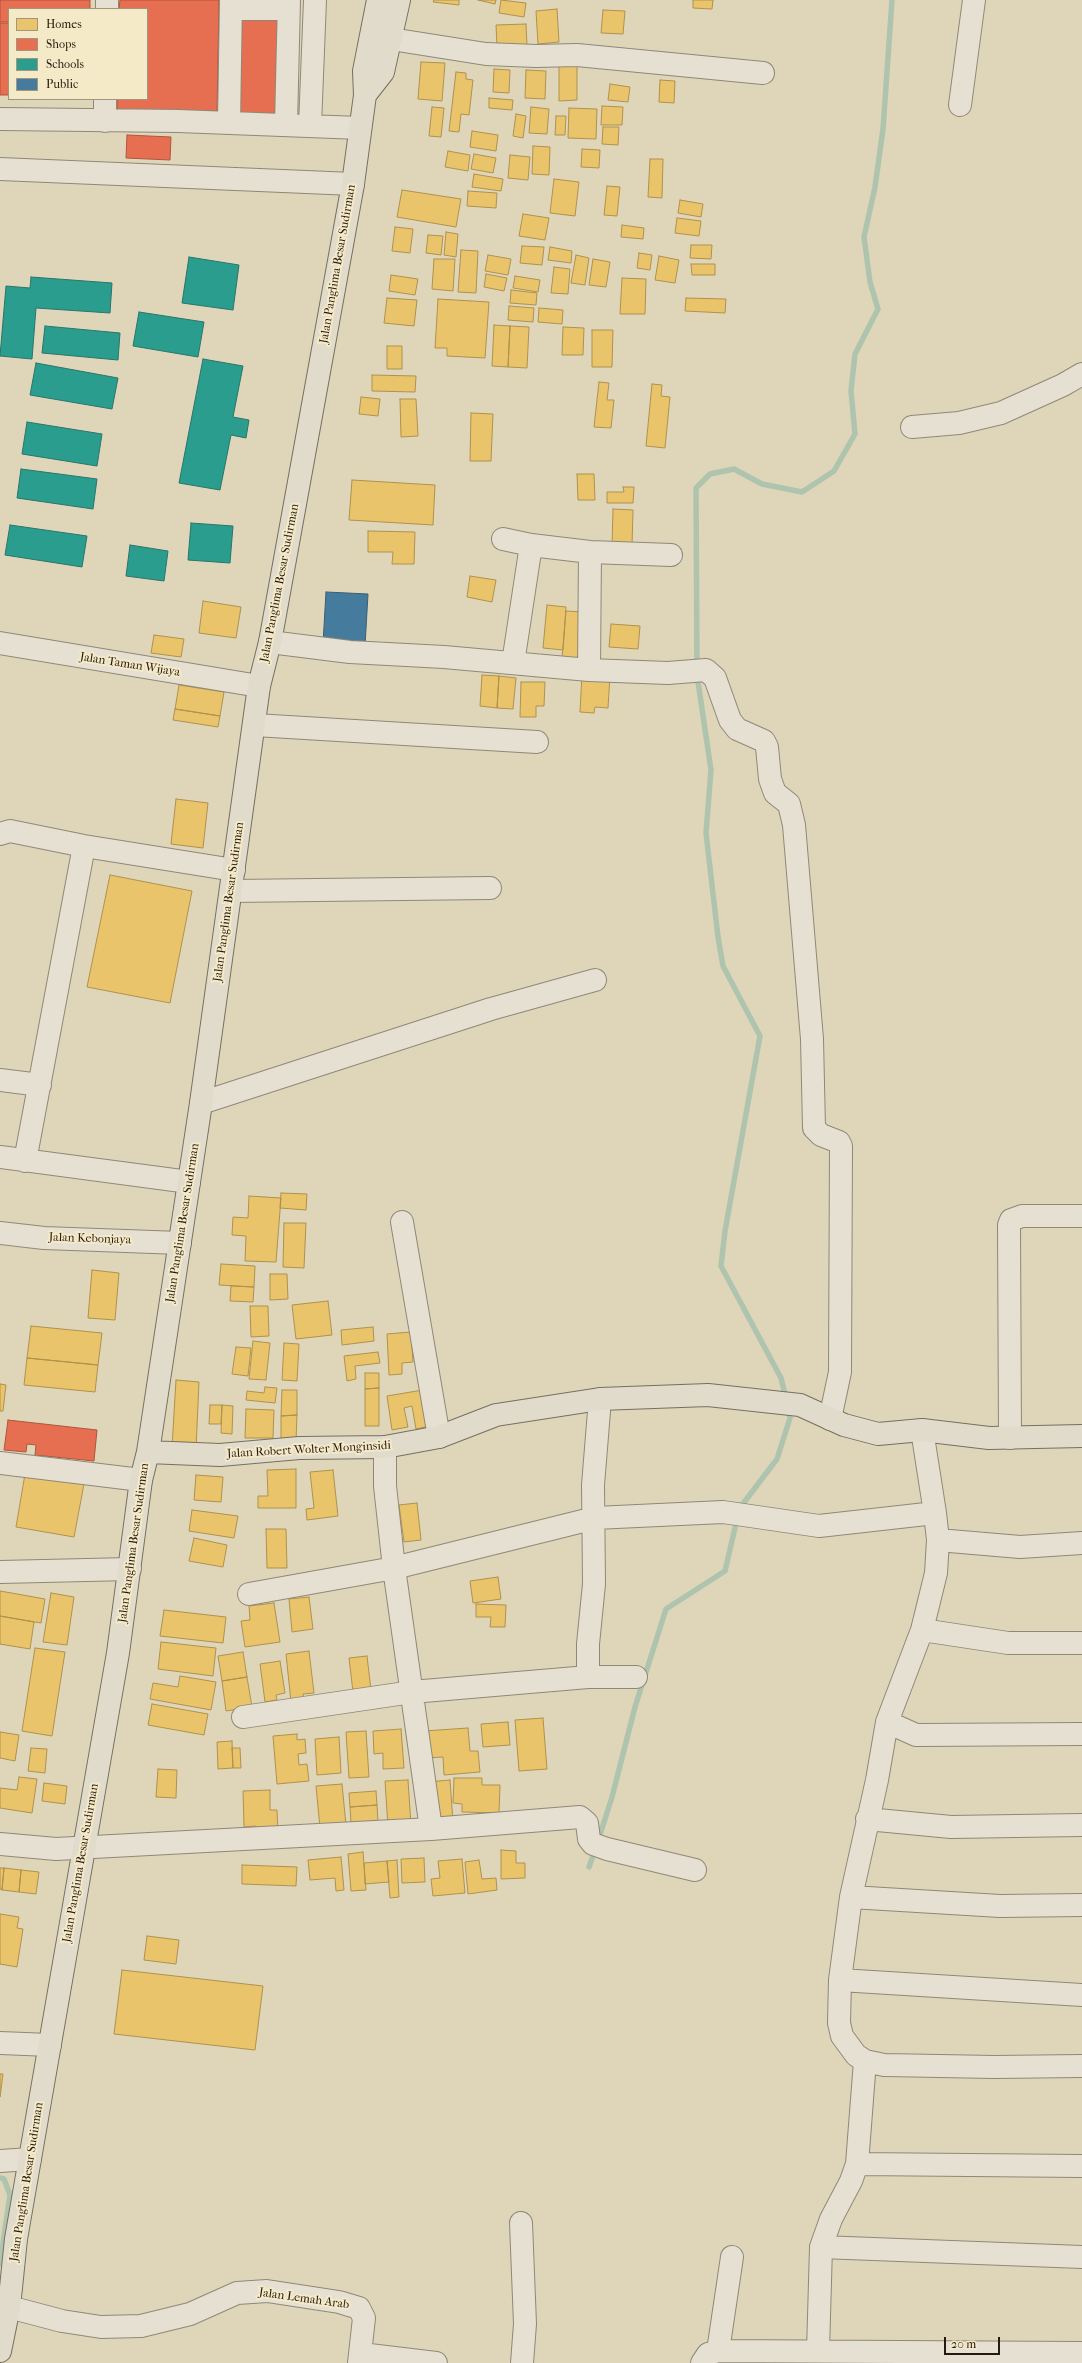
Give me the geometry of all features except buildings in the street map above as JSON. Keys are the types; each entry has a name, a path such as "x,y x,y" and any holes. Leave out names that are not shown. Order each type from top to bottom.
{"main road":[{"name":"Jalan Panglima Besar Sudirman","path":"0,2351 9,2308 16,2239 84,1847 130,1569 141,1480 148,1452 201,1102 255,724 259,686 270,642 353,184 365,95 364,71 378,0"},
{"name":"Jalan Panglima Besar Sudirman","path":"365,95 383,72 399,0"},
{"name":"Jalan Robert Wolter Monginsidi","path":"148,1452 220,1455 299,1448 385,1447 439,1437 496,1415 600,1399 708,1395 800,1405 844,1425 878,1434 922,1430 989,1438 1082,1436"}],"street":[{"path":"310,126 315,0"},
{"path":"960,105 974,0"},
{"path":"229,123 231,5 288,4 286,125"},
{"path":"391,39 486,54 536,56 577,55 763,73"},
{"path":"105,100 105,121"},
{"path":"0,119 229,123 360,128"},
{"path":"0,169 353,184"},
{"path":"912,428 959,423 1000,413 1063,385 1082,374"},
{"path":"503,539 531,545 590,552 671,555"},
{"path":"513,663 531,545"},
{"path":"589,670 590,552"},
{"path":"270,642 350,652 513,663 589,670 668,673 697,670 715,678 730,720 737,729 764,741 767,747 770,779 775,793 792,808 812,1039 814,1128 821,1135 839,1142 841,1146 841,1365 830,1419"},
{"name":"Jalan Taman Wijaya","path":"0,643 259,686"},
{"path":"255,724 536,742"},
{"path":"0,834 10,831 84,846 234,870"},
{"path":"26,1161 84,846"},
{"path":"231,891 490,888"},
{"path":"201,1102 491,1009 595,980"},
{"path":"0,1080 40,1085"},
{"path":"0,1157 189,1182"},
{"path":"1010,1438 1009,1225 1011,1220 1022,1216 1082,1216"},
{"path":"402,1222 439,1437"},
{"name":"Jalan Kebonjaya","path":"0,1233 44,1238 180,1243"},
{"path":"588,1677 588,1644 594,1584 594,1485 600,1399"},
{"path":"922,1430 938,1540 936,1573 922,1630 887,1722 877,1780 867,1819 851,1897 840,1980 839,2023 842,2036 856,2056 865,2061 884,2066 1082,2066"},
{"path":"385,1447 385,1486 394,1568 431,1829"},
{"path":"0,1463 141,1480"},
{"path":"249,1594 394,1568 595,1518 723,1512 819,1526 935,1513"},
{"path":"938,1540 1020,1547 1082,1542"},
{"path":"0,1572 130,1569"},
{"path":"922,1630 1008,1642 1082,1644"},
{"path":"243,1717 412,1692 588,1677 636,1678"},
{"path":"887,1722 916,1735 1082,1734"},
{"path":"0,1844 56,1849 431,1829 580,1816 587,1823 590,1839 600,1847 695,1870"},
{"path":"867,1819 951,1827 1082,1826"},
{"path":"851,1897 1000,1906 1082,1905"},
{"path":"840,1980 1082,1995"},
{"path":"0,2044 50,2045"},
{"path":"818,2351 821,2247 831,2219 851,2181 858,2164 865,2061"},
{"path":"0,2161 30,2159"},
{"path":"858,2164 1082,2166"},
{"path":"521,2223 524,2324 522,2363"},
{"path":"821,2247 1082,2257"},
{"path":"732,2256 710,2357 818,2351 1082,2353"},
{"name":"Jalan Lemah Arab","path":"9,2308 62,2321 101,2328 141,2326 190,2314 237,2293 267,2291 339,2302 359,2308 364,2318 360,2359"},
{"path":"360,2359 436,2363"}],"waterway":[{"path":"697,667 696,488 710,474 734,469 762,484 802,492 834,471 855,434 851,391 855,354 878,309 870,282 864,237 875,187 883,129 892,0"},
{"path":"697,675 711,770 706,833 718,937 723,966 760,1036 725,1231 721,1266 781,1378 786,1398"},
{"path":"739,1509 777,1459 790,1418 788,1409"},
{"path":"598,1841 612,1797 635,1707 666,1609 725,1571 737,1519"},
{"path":"589,1867 595,1850"},
{"path":"0,2178 4,2179 10,2195 0,2264"}]}
